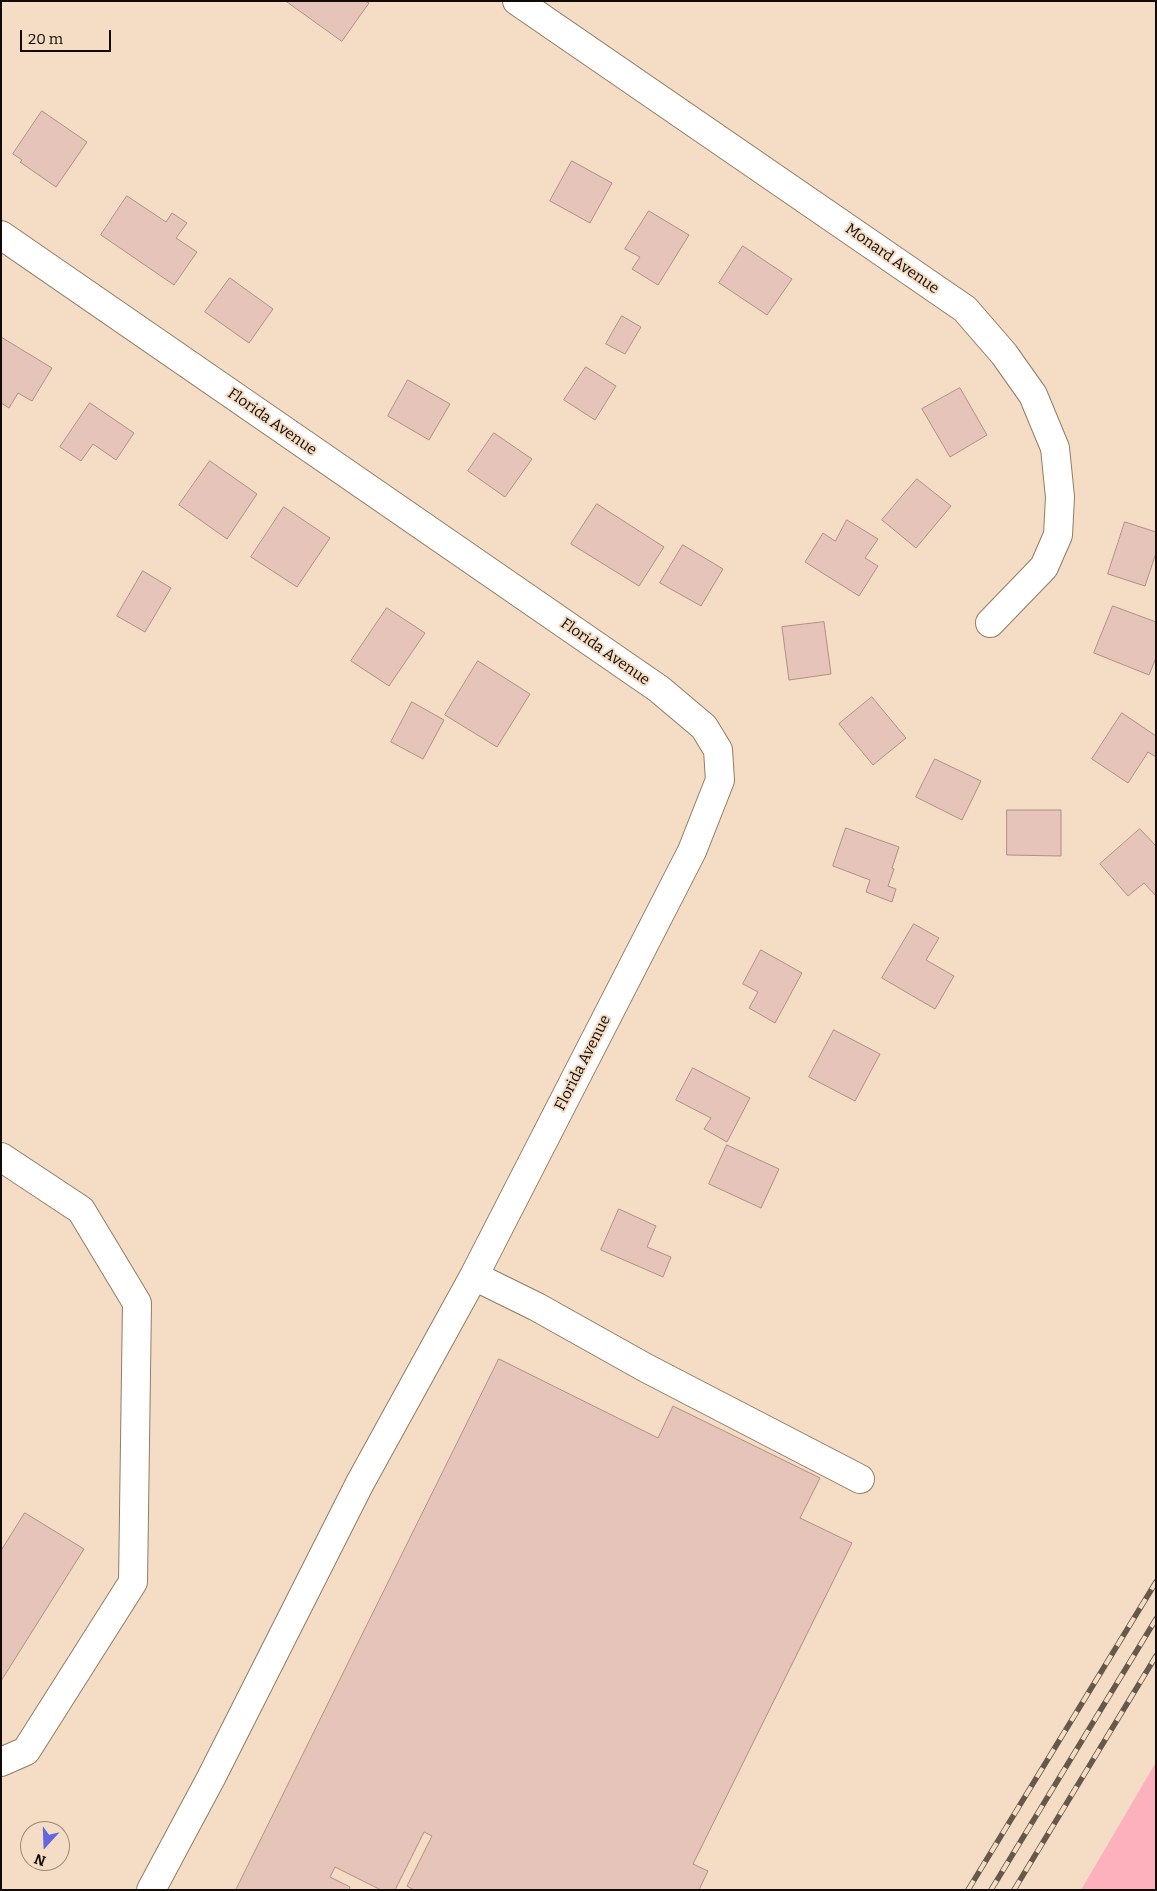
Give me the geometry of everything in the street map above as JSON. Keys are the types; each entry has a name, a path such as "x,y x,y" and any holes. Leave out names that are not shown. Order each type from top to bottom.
{"street":[{"name":"Monard Avenue","path":"517,1 965,309 1004,354 1033,395 1055,448 1060,497 1058,535 1044,566 990,623"},
{"name":"Florida Avenue","path":"1,235 659,689 704,727 718,750 720,780 692,851 474,1276 360,1483 211,1778 151,1890"},
{"path":"1,1157 81,1210 137,1303 133,1582 26,1751 1,1762"},
{"path":"474,1276 537,1307 654,1373 860,1479"}],"shaded area":[{"path":"1156,1762 1156,1890 1081,1890"}],"building":[{"path":"286,1 365,1 369,3 342,41"},
{"path":"42,111 87,142 56,187 20,162 22,160 13,154"},
{"path":"572,161 612,183 590,223 550,201"},
{"path":"127,196 166,222 172,213 187,223 176,238 197,252 174,285 101,235"},
{"path":"649,211 689,235 658,285 632,269 640,257 625,249"},
{"path":"743,246 792,279 767,315 719,283"},
{"path":"230,278 273,309 249,343 205,312"},
{"path":"622,316 641,327 625,354 606,344"},
{"path":"1,337 52,368 32,401 18,393 9,408 1,403"},
{"path":"586,367 616,386 595,420 564,400"},
{"path":"408,380 450,404 429,440 388,416"},
{"path":"960,388 987,435 950,457 922,409"},
{"path":"90,403 134,433 116,460 93,444 81,461 60,447"},
{"path":"494,433 532,459 505,497 468,471"},
{"path":"210,461 257,494 227,539 179,505"},
{"path":"917,479 951,506 916,548 882,520"},
{"path":"597,504 664,547 639,586 571,544"},
{"path":"284,507 330,538 297,587 251,557"},
{"path":"847,520 878,539 865,558 878,566 859,596 805,562 823,533 835,541"},
{"path":"1125,522 1156,532 1156,553 1145,586 1108,574"},
{"path":"683,545 723,569 701,606 660,583"},
{"path":"143,571 171,588 145,632 117,616"},
{"path":"1113,606 1156,622 1156,658 1149,675 1094,653"},
{"path":"387,608 425,633 389,686 351,661"},
{"path":"824,622 831,674 789,680 782,627"},
{"path":"478,661 530,694 497,747 445,715"},
{"path":"872,697 906,738 873,765 839,724"},
{"path":"412,702 444,720 423,759 391,742"},
{"path":"1122,713 1156,736 1156,757 1148,752 1128,783 1092,759"},
{"path":"935,759 981,781 962,820 916,797"},
{"path":"1007,810 1061,810 1061,856 1007,855"},
{"path":"846,828 899,847 888,886 896,889 892,902 866,892 870,880 833,866"},
{"path":"1140,829 1156,846 1156,896 1144,883 1128,896 1100,864"},
{"path":"914,924 939,938 926,960 954,976 935,1009 882,978"},
{"path":"761,950 802,973 775,1023 749,1008 758,992 743,984"},
{"path":"834,1030 880,1054 855,1101 809,1077"},
{"path":"693,1068 750,1098 727,1142 704,1129 711,1118 676,1100"},
{"path":"727,1145 779,1169 761,1208 709,1184"},
{"path":"619,1209 656,1226 647,1247 671,1257 663,1277 601,1250"},
{"path":"499,1359 658,1438 673,1406 820,1478 800,1518 852,1543 693,1864 708,1871 699,1890 414,1890 407,1886 432,1836 424,1832 395,1890 381,1890 335,1867 330,1877 350,1887 349,1890 236,1890"},
{"path":"25,1513 84,1549 1,1681 1,1551"}],"railway":[{"path":"968,1890 1156,1582"},
{"path":"991,1890 1156,1619"},
{"path":"1014,1890 1156,1656"}]}
